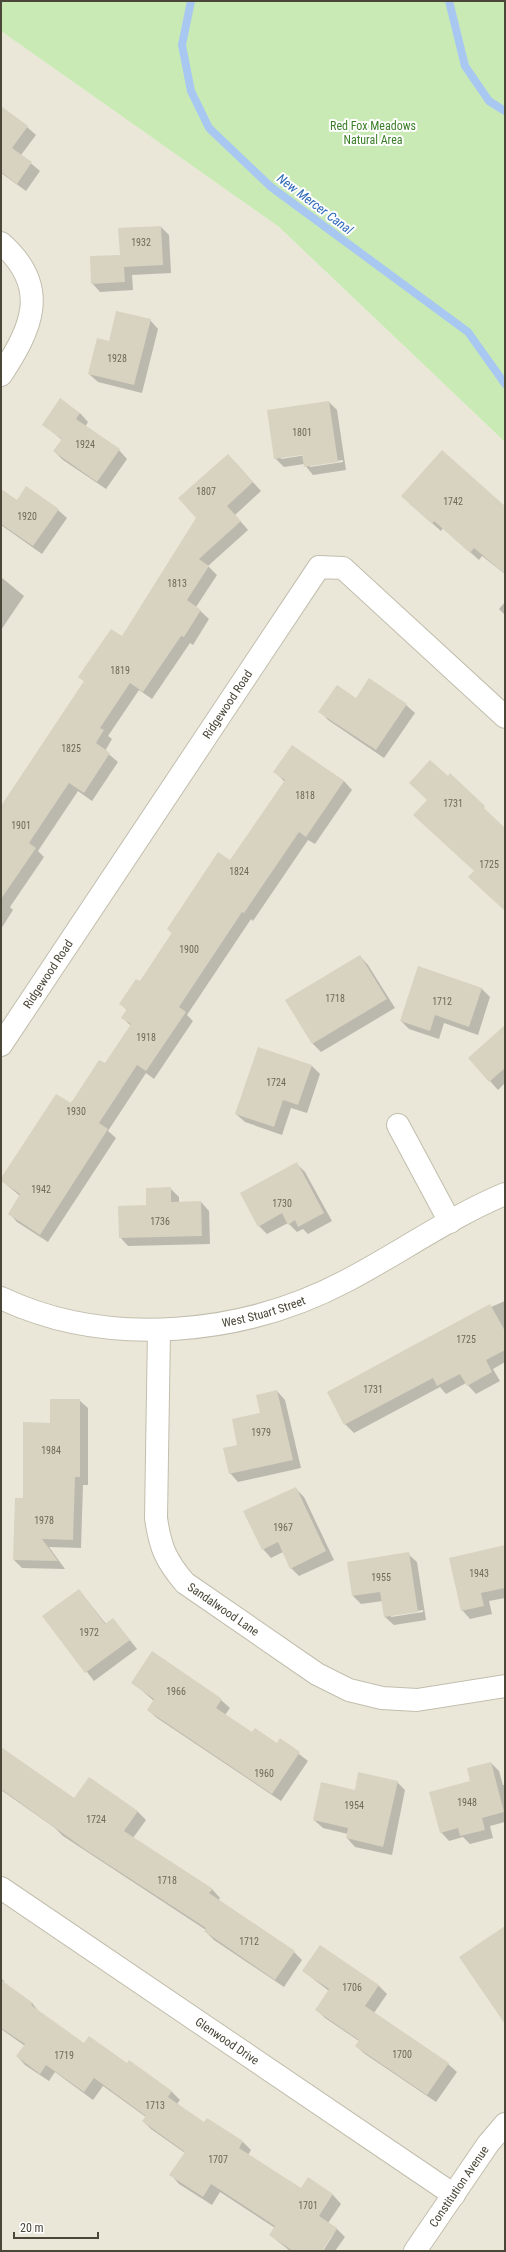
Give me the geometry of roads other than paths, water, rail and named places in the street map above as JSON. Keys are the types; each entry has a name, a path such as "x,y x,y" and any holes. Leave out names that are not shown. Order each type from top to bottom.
{"street":[{"path":"1,243 14,254 22,267 32,294 30,321 20,346 1,376"},
{"name":"Ridgewood Road","path":"1,1045 319,567 343,568 505,717"},
{"path":"398,1125 450,1222"},
{"name":"West Stuart Street","path":"1,1298 60,1319 106,1327 159,1330 202,1326 253,1318 304,1301 347,1280 450,1222 505,1194"},
{"name":"Sandalwood Lane","path":"159,1330 156,1518 159,1542 169,1564 184,1583 317,1674 349,1690 382,1698 417,1700 505,1686"},
{"name":"Glenwood Drive","path":"1,1888 454,2195"},
{"name":"Constitution Avenue","path":"415,2251 488,2144 505,2124"}],"waterway":[{"name":"New Mercer Canal","path":"191,1 182,45 191,91 209,128 271,187 468,332 505,384"},
{"path":"449,1 465,66 489,101 505,111"}],"park label":[{"name":"Red Fox Meadows Natural Area","path":"373,133"}]}
